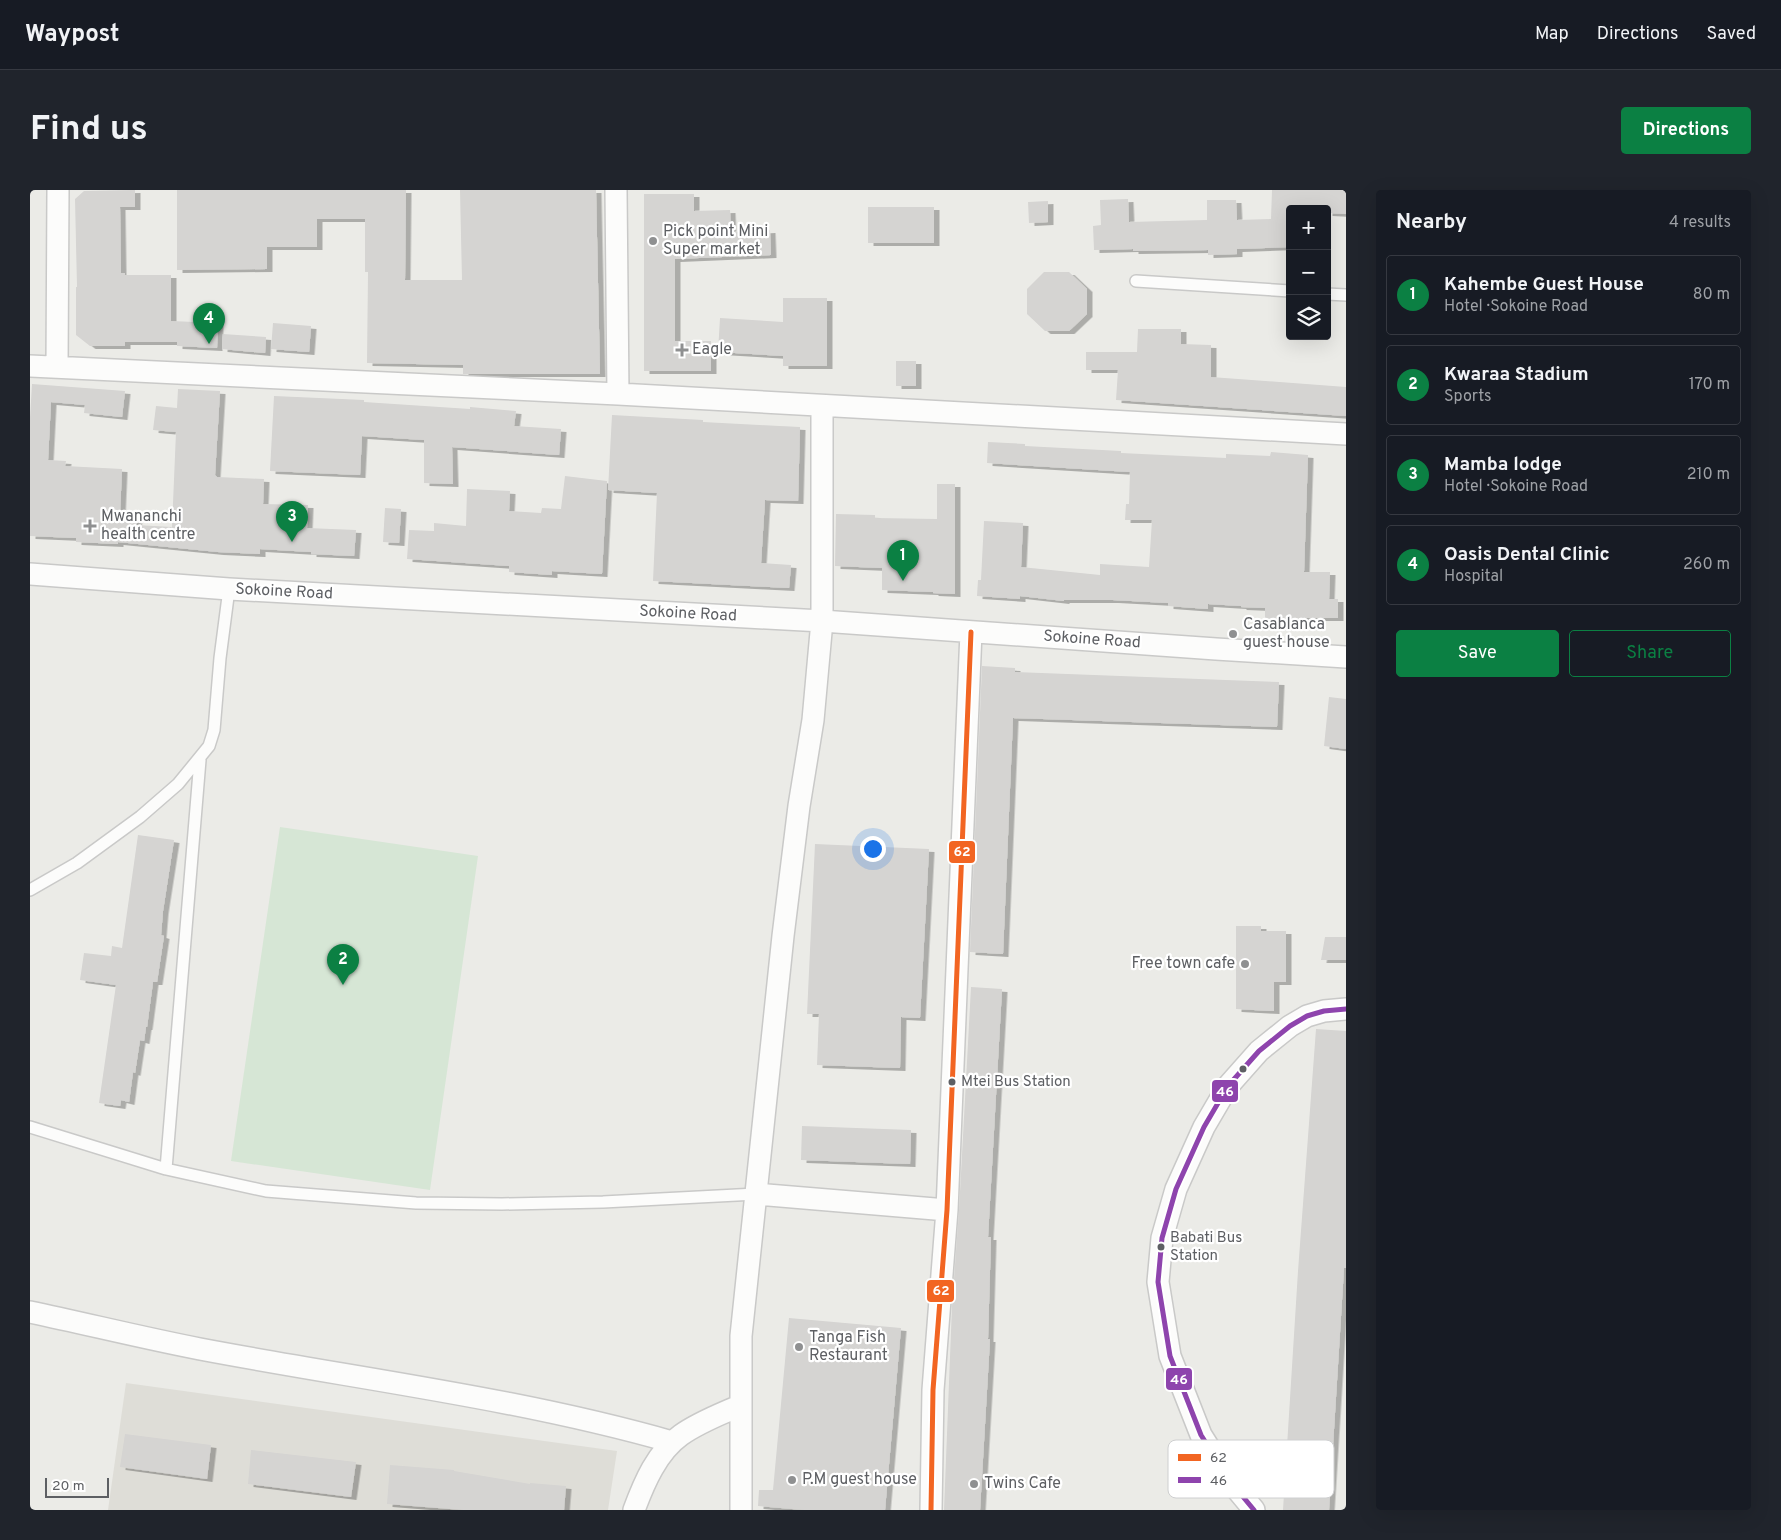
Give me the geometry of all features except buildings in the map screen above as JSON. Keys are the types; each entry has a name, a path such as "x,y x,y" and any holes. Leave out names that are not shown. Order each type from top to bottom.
{"street":[{"path":"57,367 58,190"},
{"path":"616,190 618,394"},
{"path":"30,366 618,394 1346,434"},
{"path":"741,1510 741,1336 783,936 799,806 813,720 822,621 822,406"},
{"name":"Sokoine Road","path":"30,574 229,589 822,621 1346,657"},
{"path":"931,1510 933,1390 947,1210 971,632"},
{"path":"1204,1440 1170,1356 1158,1282 1162,1238 1176,1189 1204,1127 1228,1086 1259,1051 1290,1026 1307,1016 1346,1008"},
{"path":"756,1194 947,1210"},
{"path":"30,1312 200,1349 535,1409 618,1427 672,1442"},
{"path":"634,1510 643,1484 672,1442 697,1426 741,1405"},
{"path":"1244,1498 1254,1510"}],"lane":[{"path":"1136,281 1286,291"},
{"path":"1331,294 1346,295"},
{"path":"30,890 78,863 140,817 178,784 210,746 214,730 220,658 229,589"},
{"path":"166,1169 200,760"},
{"path":"30,1127 166,1169 266,1191 416,1203 502,1204 603,1202 756,1194"}],"shaded area":[{"path":"126,1383 617,1451 608,1510 108,1510"}],"green space":[{"path":"280,827 478,856 430,1190 231,1161"}],"transit line":[{"name":"62","path":"931,1510 933,1390 947,1210 971,632"},
{"name":"46","path":"1204,1440 1170,1356 1158,1282 1162,1238 1176,1189 1204,1127 1228,1086 1259,1051 1290,1026 1307,1016 1324,1011 1346,1009"},
{"name":"46","path":"1244,1498 1254,1510"}],"place":[{"name":"Pick point Mini Super market","path":"653,241"},
{"name":"Oasis Dental Clinic","path":"209,344"},
{"name":"Eagle","path":"682,350"},
{"name":"Mwananchi health centre","path":"90,526"},
{"name":"Mamba lodge","path":"292,542"},
{"name":"Kahembe Guest House","path":"903,581"},
{"name":"Casablanca guest house","path":"1233,634"},
{"name":"Free town cafe","path":"1245,964"},
{"name":"Kwaraa Stadium","path":"343,985"},
{"name":"Mtei Bus Station","path":"952,1082"},
{"name":"Babati Bus Station","path":"1161,1247"},
{"name":"Tanga Fish Restaurant","path":"799,1347"},
{"name":"P.M guest house","path":"792,1480"},
{"name":"Twins Cafe","path":"974,1484"}]}
